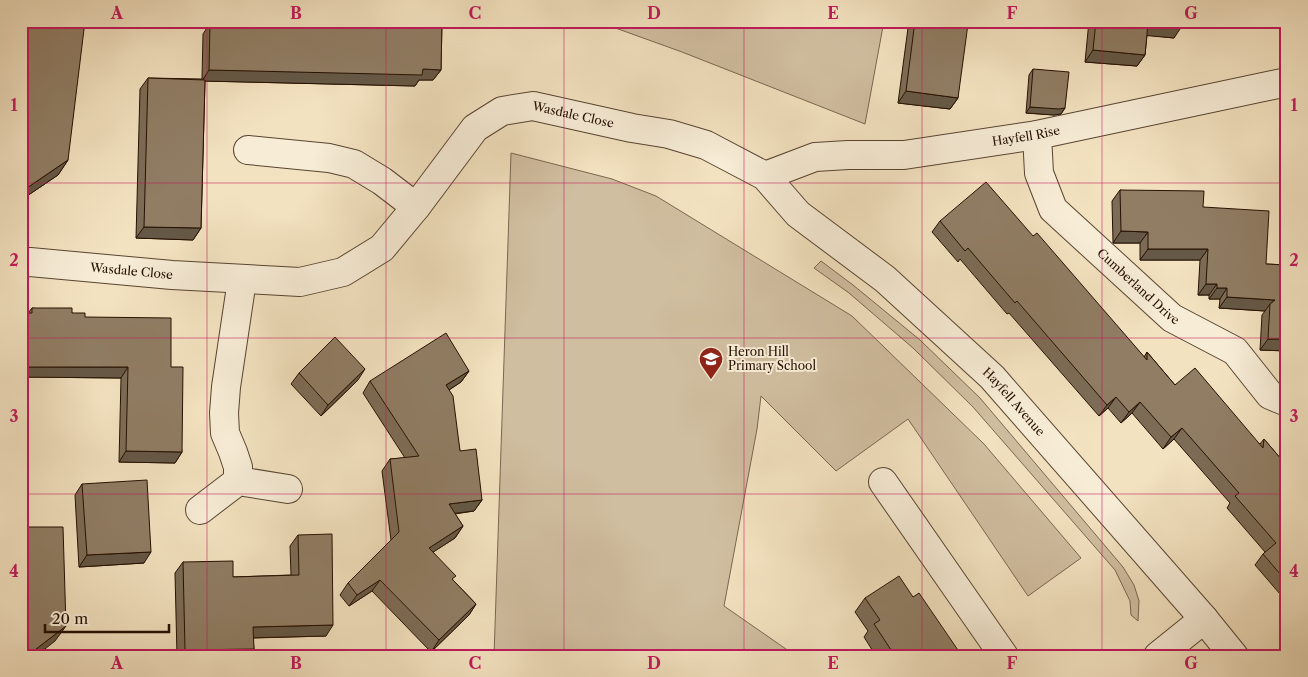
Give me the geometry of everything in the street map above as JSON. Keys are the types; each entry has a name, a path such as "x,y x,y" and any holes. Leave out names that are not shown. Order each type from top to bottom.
{"street":[{"name":"Hayfell Rise","path":"765,176 815,157 904,155 1037,135 1287,82"},
{"name":"Wasdale Close","path":"21,263 30,262 242,280 300,282 343,272 382,248 416,207 475,128 502,111 533,106 632,128 670,134 706,145 765,176"},
{"name":"Cumberland Drive","path":"1037,135 1040,173 1053,209 1172,318 1236,351 1270,395 1287,402"},
{"path":"248,150 328,158 354,164 416,207"},
{"name":"Hayfell Avenue","path":"765,176 798,214 885,280 992,377 1204,619 1234,656"},
{"path":"238,481 238,468 225,433 224,413 228,367 242,280"},
{"path":"200,510 238,481 288,489"},
{"path":"883,482 1004,656"},
{"path":"1167,653 1204,619"}],"shaded area":[{"path":"596,21 884,21 865,124 682,52"},
{"name":"Heron Hill Primary School","path":"511,153 612,179 656,196 852,316 984,444 1081,558 1028,596 908,419 836,471 761,396 757,429 724,606 796,656 494,656"},
{"path":"821,261 920,340 980,398 1123,567 1134,585 1139,601 1138,621 1131,615 1130,601 1115,570 973,407 913,348 849,293 814,268"}],"building":[{"path":"21,21 85,21 68,160 21,192 21,60 25,31 21,31"},
{"path":"333,21 442,21 441,70 423,69 422,75 209,70 210,23 285,26 312,25 312,22 333,23"},
{"path":"915,21 950,21 968,24 958,98 906,91"},
{"path":"1096,21 1182,21 1182,26 1148,23 1145,55 1093,50"},
{"path":"1033,69 1069,72 1065,108 1030,107"},
{"path":"148,78 205,80 201,228 144,227"},
{"path":"986,182 1033,236 1037,233 1147,360 1147,352 1175,385 1195,368 1263,448 1264,439 1287,466 1287,582 1263,554 1276,543 1235,496 1239,493 1182,428 1171,437 1140,402 1129,412 1116,397 1107,405 1017,301 1015,303 968,248 965,251 940,221"},
{"path":"1120,190 1204,191 1203,207 1269,211 1266,264 1287,265 1287,339 1268,339 1270,304 1275,300 1227,297 1227,288 1217,288 1217,284 1206,284 1208,249 1148,249 1148,232 1121,231"},
{"path":"32,308 72,308 72,313 85,313 85,317 171,318 171,367 183,367 182,452 126,451 128,367 21,367 21,313 32,313"},
{"path":"446,333 469,371 446,385 453,396 460,451 476,449 482,500 449,504 463,526 429,548 456,576 452,579 476,604 439,640 380,580 357,595 348,583 399,532 390,459 419,456 370,381"},
{"path":"335,337 365,369 328,405 299,373"},
{"path":"147,480 151,552 87,555 82,484"},
{"path":"21,527 63,527 66,626 27,656 21,656"},
{"path":"332,534 333,625 253,627 254,649 185,650 183,562 233,561 233,577 299,575 298,535"},
{"path":"899,576 913,597 919,593 962,656 895,656 874,624 880,620 865,598"}],"place":[{"name":"Heron Hill Primary School","path":"711,380"}]}
